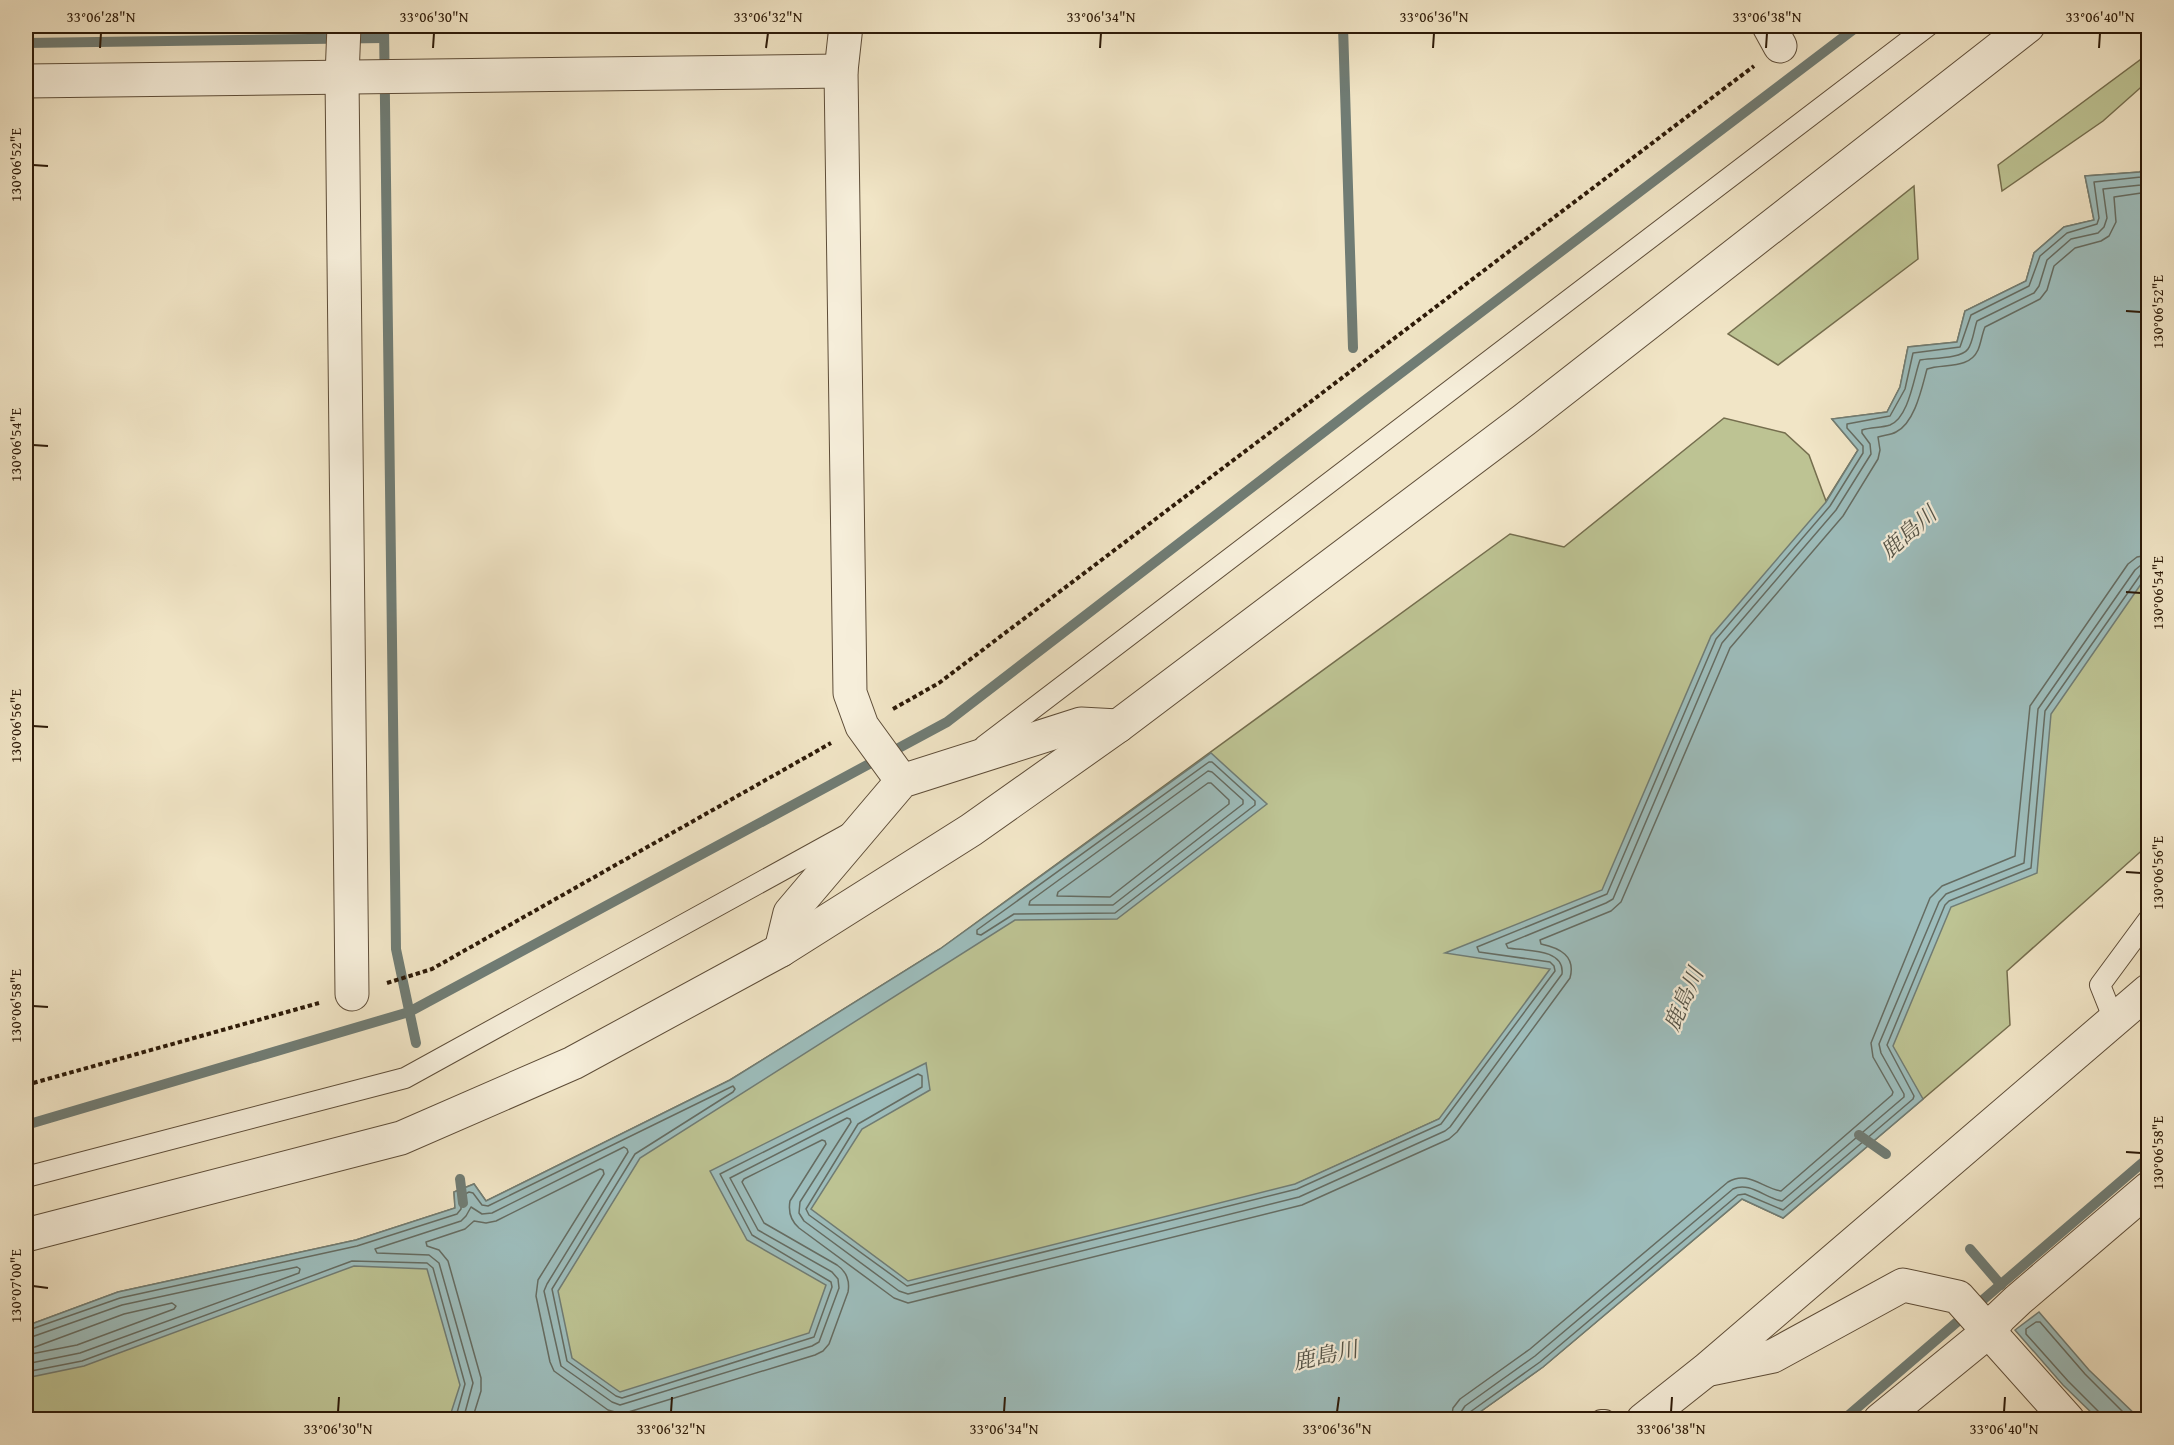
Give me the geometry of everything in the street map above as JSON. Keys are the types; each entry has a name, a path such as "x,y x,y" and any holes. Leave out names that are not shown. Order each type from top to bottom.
{"street":[{"path":"344,26 352,77 352,994"},
{"path":"846,26 841,71 850,693 862,726 902,781"},
{"path":"26,1235 401,1138 573,1063 781,950 971,830 1118,726 1524,420 2028,26"},
{"path":"26,81 841,71"},
{"path":"781,950 790,913 902,781 1081,724 1118,726"},
{"path":"1643,1419 1706,1370 2148,991"},
{"path":"1880,1419 2148,1189"},
{"path":"1706,1370 1773,1356 1903,1285 1958,1297 2002,1316 2068,1419"}],"lane":[{"path":"966,761 1928,26"},
{"path":"26,1177 405,1078 866,824"},
{"path":"2114,1020 2100,985 2148,920"}],"path":[{"path":"26,1085 352,994 432,969 939,683 1774,36"}],"green space":[{"path":"2148,54 2148,81 2103,121 2002,191 1998,165"},
{"path":"2148,159 1641,1027 779,1419 26,1420 26,1326 118,1292 356,1240 455,1208 454,1192 474,1184 486,1201 730,1080 940,949 1510,534 1564,547 1724,418 1785,433 1809,455 1826,501 1858,450 1832,419 1887,412 1900,387 1908,347 1957,342 1965,311 2026,281 2034,253 2064,227 2094,220 2085,176 2140,172"},
{"path":"1914,186 1918,259 1778,365 1728,334"},
{"path":"2148,374 2148,845 2007,971 2010,1025 1783,1218 1742,1199 1543,1367 1470,1419 1239,1420"}],"water":[{"name":"鹿島川","path":"2148,159 2148,574 2051,714 2037,873 1951,907 1893,1046 1923,1099 1783,1218 1742,1199 1543,1367 1470,1419 449,1419 460,1385 427,1269 354,1266 84,1366 26,1378 26,1326 118,1292 356,1240 455,1208 454,1192 474,1184 486,1201 730,1080 940,949 1211,753 1267,804 1117,919 1015,920 640,1158 558,1291 572,1358 620,1392 809,1333 826,1285 747,1240 710,1171 926,1063 930,1090 862,1129 811,1209 908,1281 1295,1184 1439,1119 1550,969 1445,953 1602,890 1711,636 1826,502 1858,450 1832,419 1887,412 1900,387 1908,347 1957,342 1965,311 2026,281 2034,253 2064,227 2094,220 2085,176 2140,172"},
{"path":"2039,1312 2089,1370 2140,1419 2098,1419 2063,1385 2015,1330"}],"waterway":[{"path":"384,26 396,949 416,1043"},
{"path":"1343,26 1353,348"},
{"path":"26,1125 409,1012 947,722 1364,401 1858,26"},
{"path":"26,43 384,38"},
{"path":"1859,1135 1886,1154"},
{"path":"1843,1420 2148,1158"},
{"path":"460,1179 463,1203"},
{"path":"1970,1249 2001,1285"}]}
